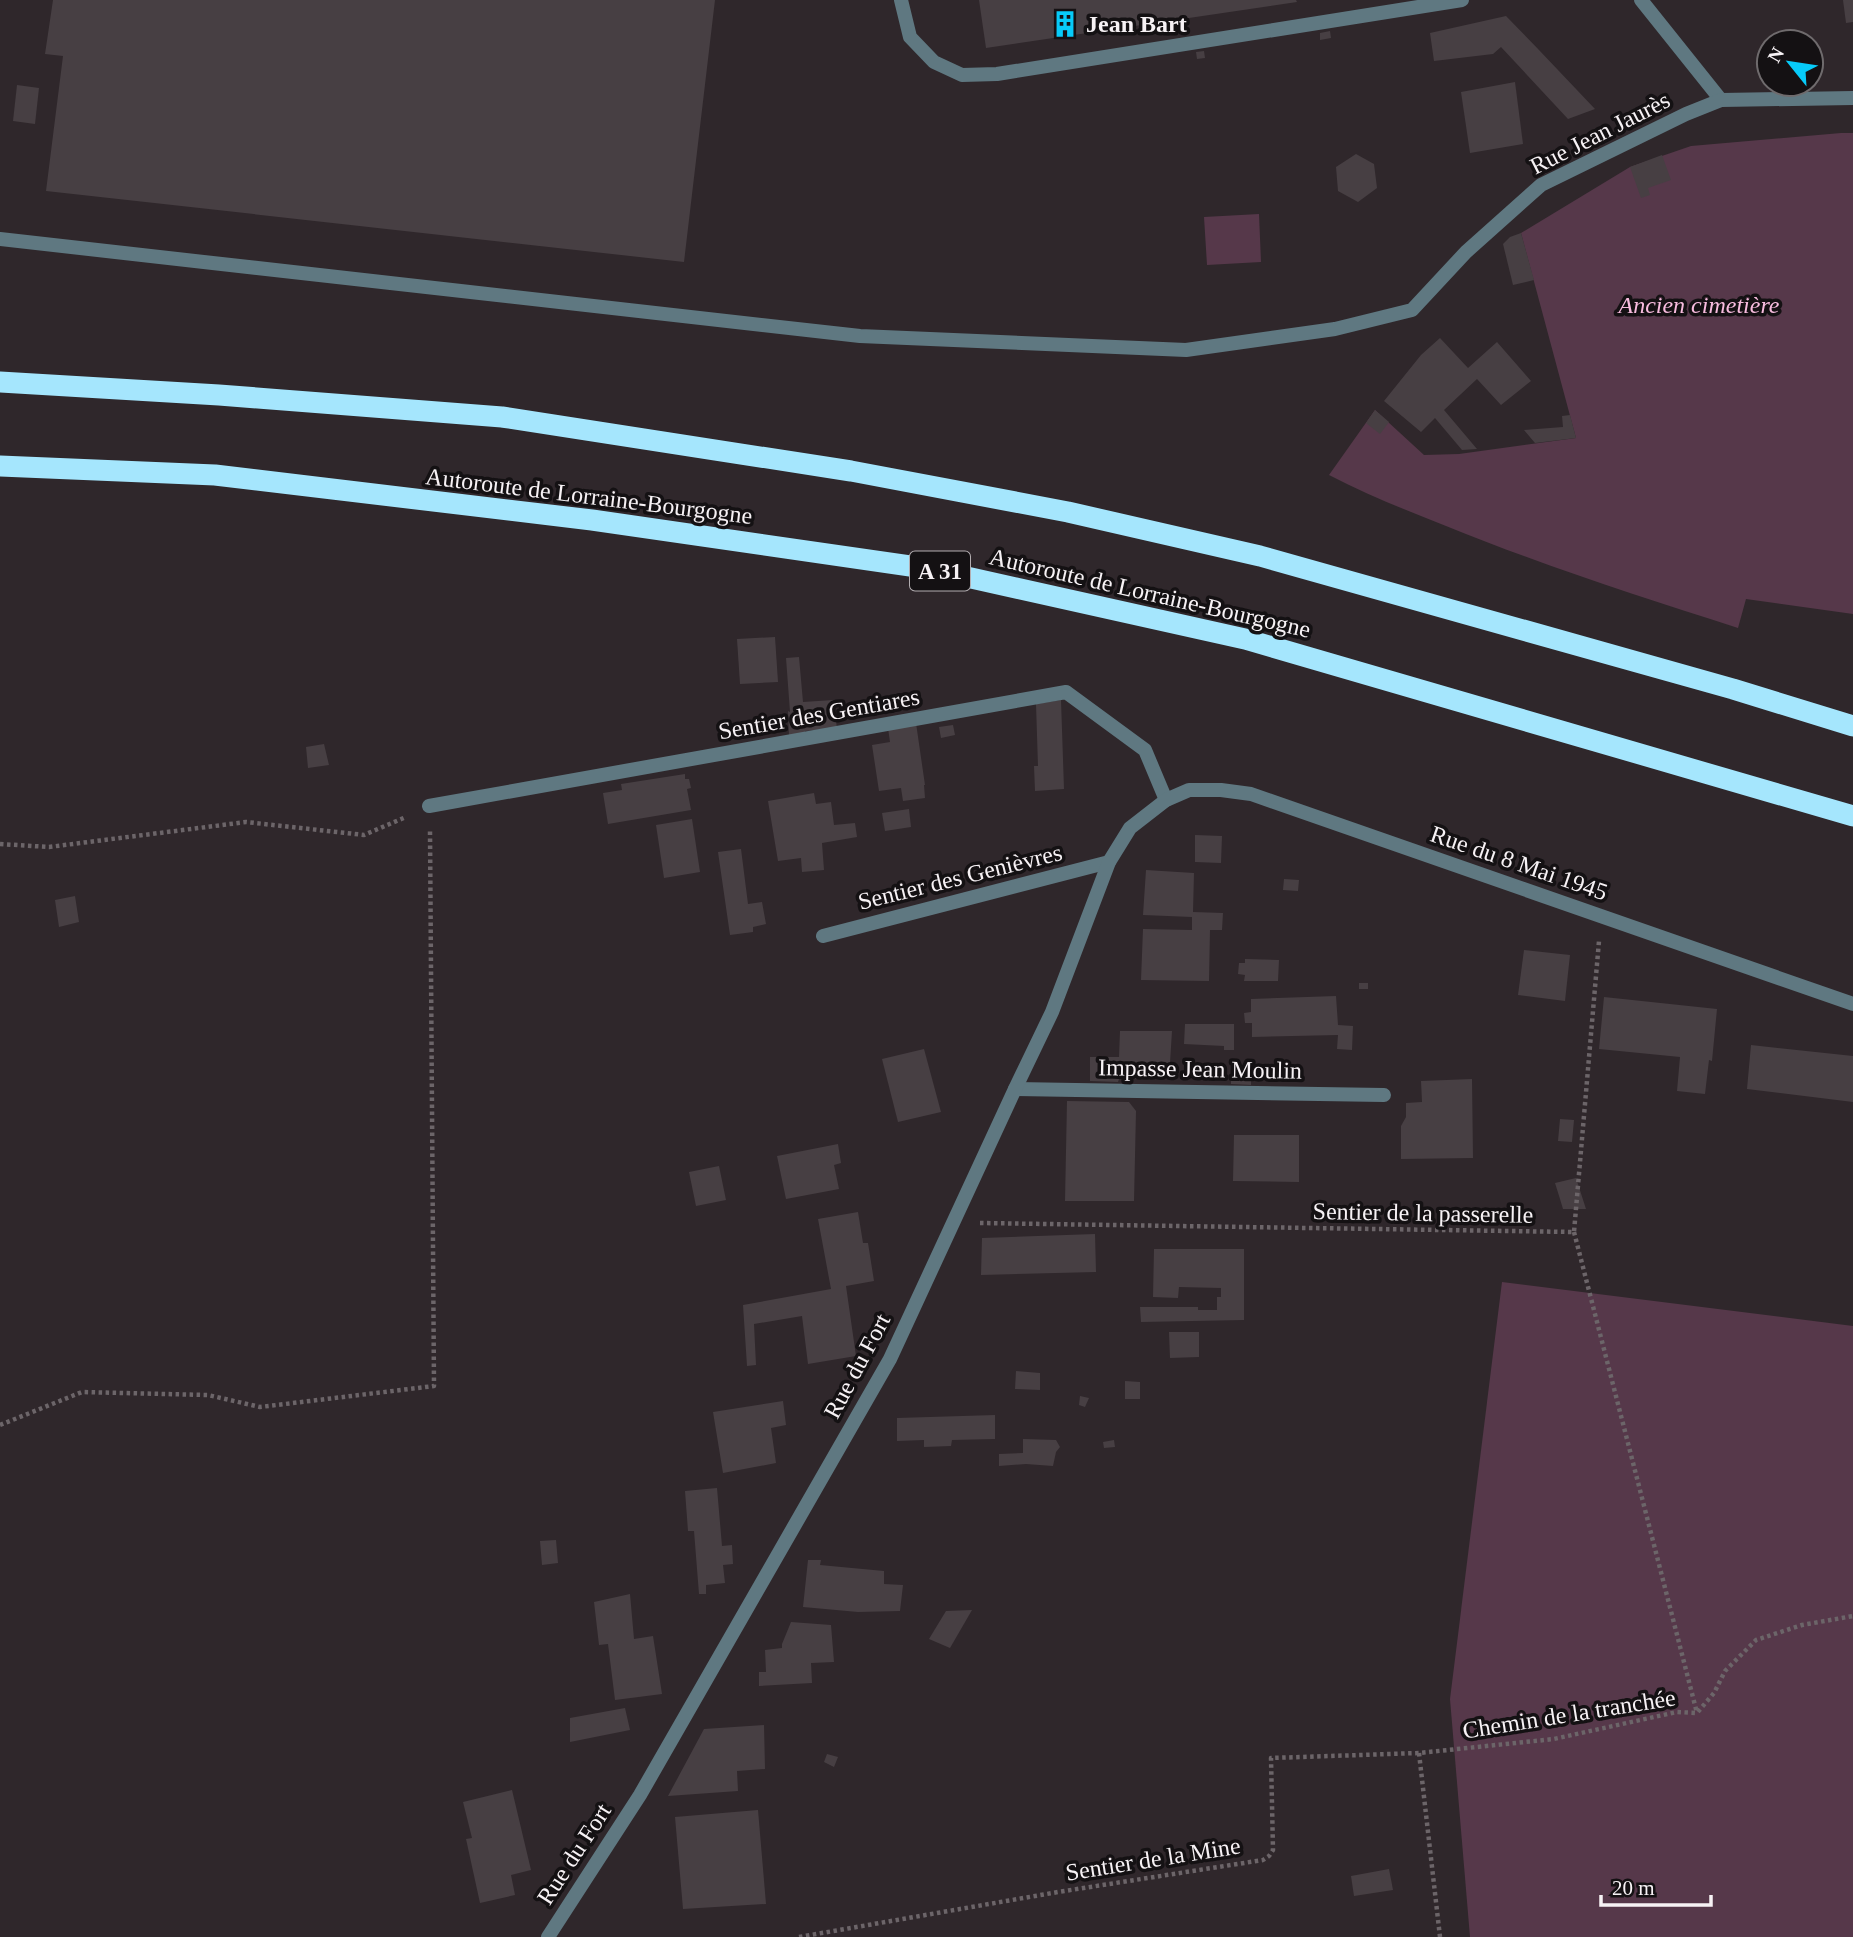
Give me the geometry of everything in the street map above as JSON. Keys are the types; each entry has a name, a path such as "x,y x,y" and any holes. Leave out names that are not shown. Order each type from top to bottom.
{"highway":[{"path":"0,382 219,395 502,417 851,471 1068,512 1260,556 1733,689 1853,726"},
{"name":"Autoroute de Lorraine-Bourgogne","path":"0,466 215,475 592,520 931,569 1245,639 1853,816"}],"street":[{"path":"901,0 910,37 934,62 962,75 997,74 1462,0"},
{"path":"1641,0 1721,100"},
{"name":"Rue Jean Jaurès","path":"0,239 873,337 1185,349 1335,329 1412,310 1466,252 1541,185 1686,114 1721,100 1853,98"},
{"name":"Sentier des Gentiares","path":"429,806 1066,692 1145,750 1166,800"},
{"name":"Rue du 8 Mai 1945","path":"1166,800 1189,790 1251,794 1853,1004"},
{"name":"Rue du Fort","path":"548,1937 639,1795 890,1359 1052,1012 1109,862 1130,828 1166,800"},
{"name":"Sentier des Genièvres","path":"823,936 1109,862"},
{"name":"Impasse Jean Moulin","path":"1014,1089 1384,1095"}],"path":[{"path":"0,844 49,848 246,822 364,835 429,806 434,1386 260,1407 208,1395 82,1392 0,1425"},
{"path":"1601,915 1574,1232 1697,1713"},
{"name":"Sentier de la passerelle","path":"953,1223 1574,1232"},
{"name":"Chemin de la tranchée","path":"1419,1753 1554,1739 1677,1712 1697,1713 1714,1693 1725,1671 1756,1640 1802,1625 1853,1616"},
{"path":"1419,1753 1440,1937"},
{"name":"Sentier de la Mine","path":"799,1937 1263,1860 1272,1850 1271,1758 1419,1753"}],"green space":[{"name":"Ancien cimetière","path":"1853,133 1853,614 1746,599 1738,628 1518,554 1387,502 1329,475 1375,410 1424,455 1459,454 1576,438 1521,233 1630,167 1691,146"},
{"path":"1259,214 1261,262 1207,265 1204,217"},
{"path":"1502,1282 1853,1326 1853,1937 1470,1937 1450,1699"}],"building":[{"path":"53,0 715,0 684,262 46,191 63,56 45,54"},
{"name":"Jean Bart","path":"979,0 1296,0 1297,2 986,48"},
{"path":"1843,0 1853,0 1853,22 1846,23"},
{"path":"1506,16 1595,109 1568,119 1501,47 1493,54 1434,61 1430,33"},
{"path":"1330,31 1331,38 1320,40 1320,33"},
{"path":"1204,51 1205,58 1197,59 1196,52"},
{"path":"1515,82 1523,144 1470,153 1461,92"},
{"path":"17,85 39,88 35,124 13,121"},
{"path":"1356,154 1374,164 1377,188 1358,202 1338,191 1336,167"},
{"path":"1662,155 1671,180 1648,188 1650,195 1641,198 1630,167"},
{"path":"1521,233 1534,280 1513,285 1503,244 1510,237"},
{"path":"1440,338 1468,368 1497,342 1531,381 1501,405 1477,379 1444,410 1477,449 1462,450 1435,418 1421,432 1384,401 1421,355"},
{"path":"1375,410 1389,422 1380,434 1366,423"},
{"path":"1570,415 1576,438 1535,443 1524,430 1563,427 1562,416"},
{"path":"775,637 778,682 740,684 737,639"},
{"path":"799,657 803,702 833,700 837,728 805,731 805,734 789,736 786,658"},
{"path":"1061,700 1064,789 1035,791 1034,766 1038,766 1036,704"},
{"path":"916,723 925,798 903,801 901,788 879,791 872,745 890,742 888,728"},
{"path":"953,725 955,735 941,738 939,727"},
{"path":"324,744 329,765 308,768 306,747"},
{"path":"685,774 691,788 687,789 691,810 608,824 603,793 622,790 621,784"},
{"path":"814,793 816,804 831,802 834,825 855,823 857,837 822,843 824,870 802,872 801,858 778,861 768,801"},
{"path":"909,809 911,827 885,831 882,813"},
{"path":"692,819 700,872 664,878 656,825"},
{"path":"1195,835 1222,836 1221,863 1195,862"},
{"path":"741,849 748,904 762,902 766,924 753,927 753,932 730,935 718,852"},
{"path":"1146,870 1194,873 1193,912 1223,913 1222,930 1210,930 1209,981 1141,980 1143,929 1192,930 1192,917 1143,915"},
{"path":"1284,879 1299,880 1298,891 1283,890"},
{"path":"75,896 79,922 59,927 55,900"},
{"path":"1524,950 1570,955 1565,1001 1518,995"},
{"path":"1245,959 1279,960 1278,981 1244,981 1245,975 1238,974 1239,963 1245,963"},
{"path":"1359,983 1368,983 1368,989 1359,989"},
{"path":"1336,996 1338,1025 1353,1026 1352,1050 1337,1049 1338,1035 1252,1037 1252,1023 1245,1023 1244,1013 1251,1012 1251,999"},
{"path":"1604,997 1717,1009 1712,1061 1709,1060 1705,1094 1677,1091 1680,1057 1599,1049"},
{"path":"1185,1024 1234,1024 1234,1050 1224,1050 1224,1046 1184,1044"},
{"path":"1120,1031 1172,1031 1169,1079 1090,1081 1090,1057 1119,1057"},
{"path":"1751,1045 1853,1056 1853,1102 1747,1089"},
{"path":"924,1049 941,1112 898,1122 882,1059"},
{"path":"1231,1067 1251,1067 1251,1085 1231,1084"},
{"path":"1472,1079 1473,1158 1401,1159 1401,1126 1406,1117 1406,1103 1422,1102 1421,1081"},
{"path":"1067,1101 1129,1102 1136,1111 1134,1201 1065,1201"},
{"path":"1560,1119 1574,1120 1572,1142 1558,1141"},
{"path":"1234,1135 1299,1135 1299,1182 1233,1181"},
{"path":"838,1144 841,1163 834,1165 839,1189 786,1199 777,1156"},
{"path":"719,1166 726,1200 696,1206 689,1172"},
{"path":"1576,1178 1586,1209 1563,1209 1555,1183"},
{"path":"858,1212 863,1243 868,1243 874,1281 846,1286 856,1356 808,1364 802,1316 754,1324 756,1365 747,1366 743,1305 831,1289 818,1219"},
{"path":"1095,1234 1096,1272 981,1275 982,1238"},
{"path":"1154,1249 1244,1249 1244,1320 1141,1322 1140,1307 1198,1307 1198,1310 1217,1310 1217,1297 1221,1297 1221,1288 1179,1287 1178,1298 1153,1297"},
{"path":"1169,1332 1199,1332 1199,1357 1170,1358"},
{"path":"1016,1371 1040,1373 1040,1390 1015,1389"},
{"path":"1125,1381 1140,1382 1140,1399 1125,1399"},
{"path":"1080,1396 1089,1398 1085,1407 1079,1405"},
{"path":"783,1401 786,1425 771,1428 776,1463 723,1473 713,1412"},
{"path":"995,1415 995,1439 952,1440 951,1446 924,1447 924,1440 897,1441 897,1418"},
{"path":"1023,1439 1056,1440 1060,1447 1053,1466 999,1466 999,1454 1023,1453"},
{"path":"1114,1440 1115,1447 1104,1448 1103,1442"},
{"path":"717,1488 722,1546 732,1545 733,1564 723,1565 725,1583 706,1585 706,1594 699,1594 694,1531 688,1531 685,1491"},
{"path":"556,1540 558,1563 542,1565 540,1541"},
{"path":"808,1560 821,1560 820,1565 884,1571 884,1584 903,1585 900,1611 858,1612 803,1607"},
{"path":"630,1594 634,1639 653,1636 662,1694 615,1700 608,1644 599,1645 594,1602"},
{"path":"972,1610 950,1648 929,1639 946,1611"},
{"path":"791,1622 831,1625 834,1662 811,1663 812,1683 759,1686 759,1672 766,1672 765,1650 782,1648"},
{"path":"625,1708 630,1730 570,1742 570,1718"},
{"path":"764,1725 765,1769 737,1771 738,1791 668,1796 704,1729"},
{"path":"827,1754 838,1757 834,1767 824,1762"},
{"path":"512,1790 531,1870 511,1875 515,1895 480,1903 466,1839 472,1838 463,1802"},
{"path":"758,1810 766,1904 683,1909 675,1817"},
{"path":"1389,1869 1393,1890 1354,1896 1351,1876"}],"place":[{"name":"Jean Bart","path":"1065,24"}]}
